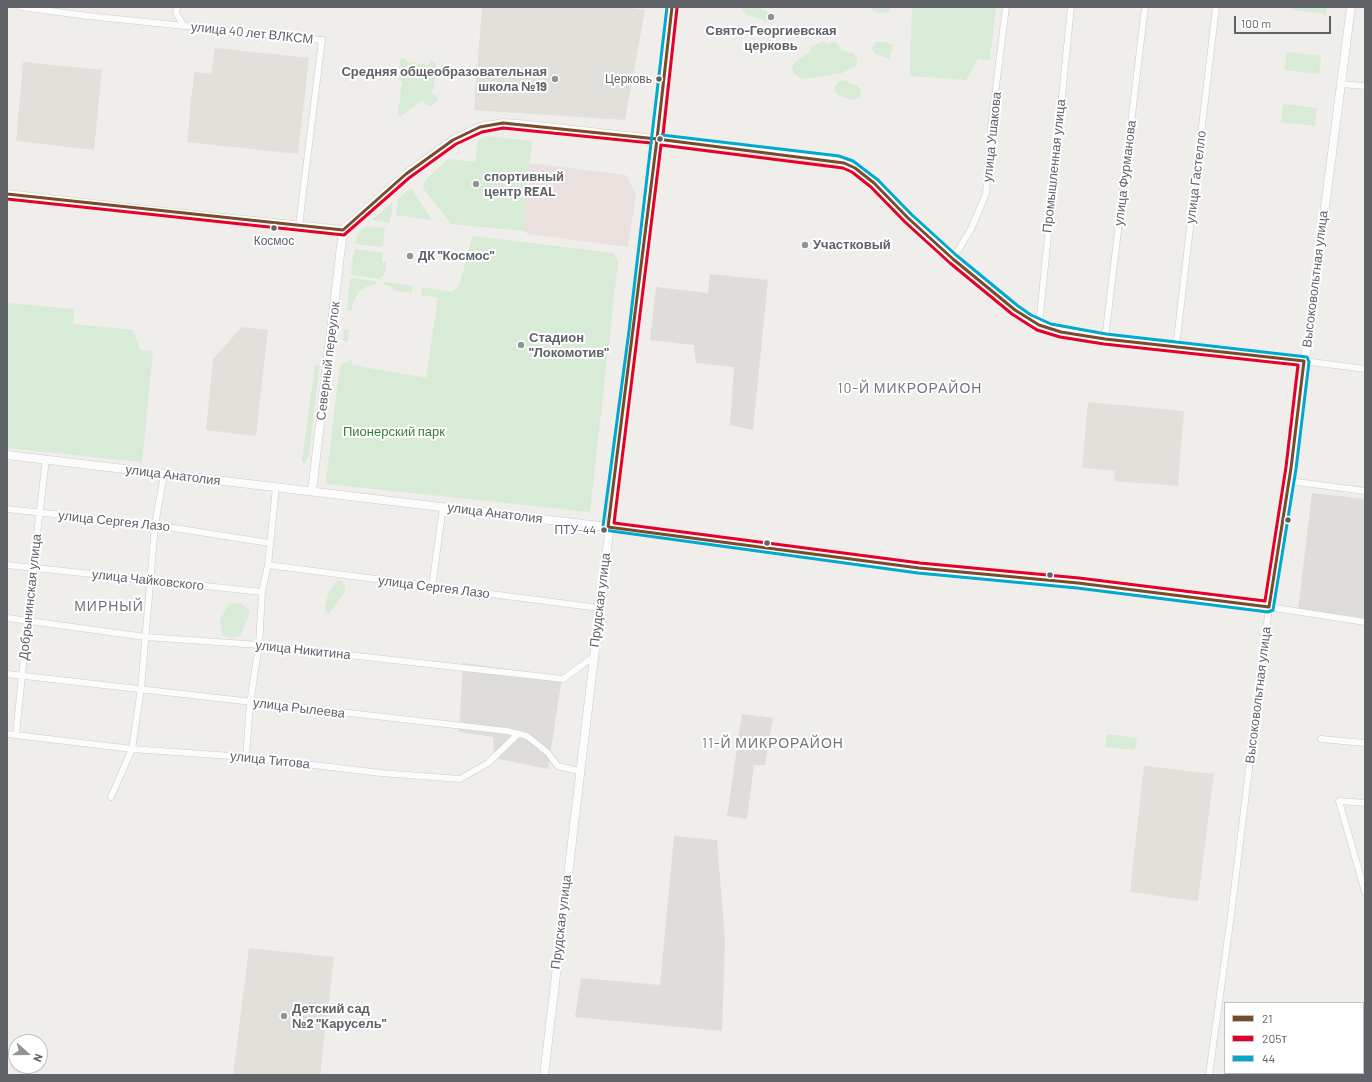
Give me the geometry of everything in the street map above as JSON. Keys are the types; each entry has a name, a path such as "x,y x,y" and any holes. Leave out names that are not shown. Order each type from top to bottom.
{"street":[{"name":"улица 40 лет ВЛКСМ","path":"21,7 322,40 299,225"},
{"path":"177,7 176,13 184,26"},
{"name":"Прудская улица","path":"544,1075 608,527 657,139 672,7"},
{"name":"улица Ушакова","path":"953,259 971,229 986,194 991,127 1006,7"},
{"name":"Промышленная улица","path":"1039,324 1071,7"},
{"name":"улица Фурманова","path":"1105,339 1145,7"},
{"name":"улица Гастелло","path":"1176,347 1216,7"},
{"name":"Высоковольтная улица","path":"1209,1075 1232,907 1269,607 1289,481 1350,7"},
{"path":"1340,84 1365,86"},
{"path":"7,194 343,230 406,174 453,140 480,127 503,124 518,124 657,139 838,161 851,165 874,182 908,218 953,259 1015,310 1039,324 1061,332 1105,339 1365,369"},
{"name":"Северный переулок","path":"312,491 343,230"},
{"name":"улица Анатолия","path":"7,455 608,527 919,568 1078,583 1269,607"},
{"name":"Добрынинская улица","path":"16,734 46,460"},
{"path":"111,797 132,749 141,689 149,580 155,525 164,474"},
{"path":"1289,481 1365,491"},
{"path":"246,756 250,703 259,645 262,592 268,565 269,543 276,487"},
{"path":"432,587 443,507"},
{"name":"улица Сергея Лазо","path":"7,509 155,525 269,543"},
{"name":"улица Чайковского","path":"7,565 262,592"},
{"name":"улица Сергея Лазо","path":"268,565 599,608"},
{"path":"1269,607 1365,622"},
{"name":"улица Никитина","path":"7,618 146,636 259,645 563,679 593,657"},
{"name":"улица Рылеева","path":"7,674 518,734 528,736 547,752 558,766 579,771"},
{"name":"улица Титова","path":"7,734 132,749 246,756 381,773 460,779 488,763 518,734"},
{"path":"1321,738 1365,744"},
{"path":"1365,803 1339,801 1365,892"}],"shaded area":[{"name":"Средняя общеобразовательная школа №19","path":"482,7 622,7 645,10 625,120 474,110"},
{"path":"215,48 309,58 298,154 187,142 194,72 211,74"},
{"path":"23,62 102,70 94,150 16,141"},
{"path":"529,163 626,175 636,195 628,247 529,234 523,231"},
{"path":"710,274 768,280 753,430 730,425 734,367 696,363 694,345 650,340 656,287 708,293"},
{"path":"242,327 268,330 256,436 206,430 213,359"},
{"path":"1088,402 1184,411 1178,486 1114,481 1115,471 1082,468"},
{"path":"1312,493 1365,499 1365,618 1298,610"},
{"path":"463,663 562,677 548,769 494,758 493,737 459,732"},
{"path":"742,714 773,718 765,765 754,765 747,819 727,816"},
{"path":"1144,766 1214,774 1198,901 1130,892"},
{"path":"674,836 717,840 725,940 722,1031 575,1017 581,978 660,985"},
{"name":"Детский сад №2 \"Карусель\"","path":"249,948 334,957 320,1075 233,1075"}],"green space":[{"path":"741,7 756,7 777,15 774,23 747,15"},
{"path":"868,7 889,7 890,12 879,13"},
{"path":"912,7 996,7 990,60 978,59 966,80 910,76"},
{"path":"1293,7 1327,7 1326,14 1293,10"},
{"path":"822,41 827,44 833,42 838,44 841,50 853,53 857,58 857,65 842,73 805,79 794,74 792,68 795,62 810,52 811,47"},
{"path":"875,42 886,42 893,45 890,55 891,60 874,53 872,48"},
{"path":"1287,52 1321,56 1319,74 1285,70"},
{"path":"402,58 406,58 407,62 428,65 431,60 435,62 437,67 432,94 437,96 438,100 432,106 426,105 423,100 400,117 398,115 402,83 398,78 400,61"},
{"path":"847,80 851,84 857,85 861,90 860,96 854,100 840,96 834,91 836,85 840,81"},
{"path":"1283,104 1317,108 1315,126 1281,122"},
{"name":"спортивный центр REAL","path":"487,136 532,141 523,231 451,224 423,188 425,180 448,159 475,162 478,140"},
{"path":"411,188 432,220 396,215 398,199"},
{"path":"393,202 390,223 372,220"},
{"path":"366,226 385,228 383,247 356,244 355,241 358,234"},
{"name":"Пионерский парк","path":"473,236 614,253 618,262 590,512 328,484 326,481 341,365 352,359 352,365 426,378 438,298 421,295 422,287 451,292 459,286"},
{"path":"356,249 383,253 382,262 386,262 384,275 380,279 353,275 351,273 354,251"},
{"path":"353,278 375,281 377,284 366,287 358,293 353,302 352,310 347,310 350,280"},
{"path":"385,282 413,286 412,293 396,291 390,286 382,284"},
{"path":"7,303 74,309 73,324 133,330 140,350 153,351 142,462 7,448"},
{"path":"344,329 349,329 348,342 343,341"},
{"path":"317,364 320,366 309,456 305,464 302,460 315,365"},
{"path":"339,579 345,585 344,593 328,615 325,607 329,591"},
{"path":"229,604 242,604 250,612 240,636 232,638 222,635 220,620"},
{"path":"1107,734 1137,738 1135,750 1105,747"}],"transit line":[{"name":"44","path":"662,135 839,156 853,161 878,180 911,214 956,255 1018,306 1031,315 1051,324 1106,334 1307,357 1309,362 1296,469 1273,610 1268,612 1077,588 918,573 604,530 603,526 629,331 667,7"},
{"name":"21","path":"657,139 672,7"},
{"name":"205т","path":"663,135 677,8"},
{"name":"21","path":"7,194 343,230 406,174 453,140 480,127 503,123 657,139"},
{"name":"205т","path":"7,199 344,235 409,178 456,144 482,132 503,128 651,143"},
{"name":"21","path":"657,139 844,163 855,168 874,183 908,218 953,259 1015,310 1039,325 1061,332 1105,339 1304,361 1291,468 1269,607 1078,583 919,568 608,527 657,139"},
{"name":"205т","path":"661,145 843,168 852,172 871,187 905,222 950,263 1012,314 1037,330 1060,337 1104,344 1298,365 1286,467 1265,601 1079,578 920,563 614,523 661,145"}],"place":[{"name":"Свято-Георгиевская церковь","path":"771,17"},
{"name":"Средняя общеобразовательная школа №19","path":"555,79"},
{"name":"Церковь","path":"659,79"},
{"name":"спортивный центр REAL","path":"476,184"},
{"name":"Космос","path":"274,228"},
{"name":"Участковый","path":"805,245"},
{"name":"ДК \"Космос\"","path":"410,256"},
{"name":"Стадион \"Локомотив\"","path":"521,345"},
{"name":"ПТУ-44","path":"604,530"},
{"name":"Детский сад №2 \"Карусель\"","path":"284,1016"}],"district":[{"name":"10-Й МИКРОРАЙОН","path":"910,388"},
{"name":"МИРНЫЙ","path":"109,606"},
{"name":"11-Й МИКРОРАЙОН","path":"773,743"}]}
